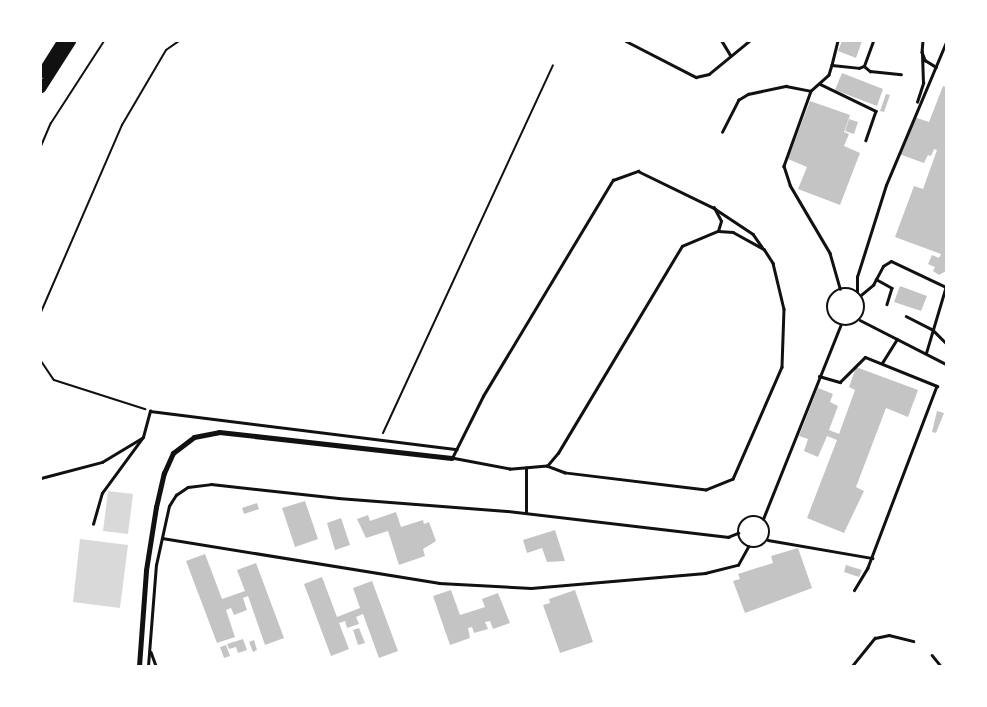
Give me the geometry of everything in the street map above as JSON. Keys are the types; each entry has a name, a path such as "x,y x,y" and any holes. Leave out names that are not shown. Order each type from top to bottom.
{"main road":[{"path":"41,72 61,41"},
{"path":"41,88 71,41"}],"street":[{"path":"139,666 146,570 162,482 173,453 194,436 219,432 452,458"}],"lane":[{"path":"626,41 696,77 709,74 749,41"},
{"path":"722,41 732,56"},
{"path":"838,41 832,66 820,84 812,91 784,166 785,175 830,253 840,289"},
{"path":"864,66 873,41"},
{"path":"856,291 857,277 886,185 923,83 922,42"},
{"path":"914,111 936,68 946,42"},
{"path":"922,52 925,60 936,68"},
{"path":"832,66 864,66 870,71 900,74"},
{"path":"820,84 876,111 866,140"},
{"path":"722,132 738,100 748,94 786,86 812,91"},
{"path":"638,172 714,208 753,234 764,249 773,263 784,309 782,367 733,479 706,490 565,473 547,466 510,469 452,458 482,396 613,180 638,172"},
{"path":"714,208 720,222 718,231"},
{"path":"547,466 558,453 682,246 718,231 747,237 764,249"},
{"path":"861,295 876,279 883,266 891,261 945,286 940,296 933,321 934,330 926,353"},
{"path":"876,279 892,288 887,304"},
{"path":"840,289 856,291 861,295 865,310 860,320 851,326 840,326 830,319 826,308 830,296 840,289"},
{"path":"940,296 946,298"},
{"path":"906,316 934,330 946,343"},
{"path":"860,320 946,364"},
{"path":"763,519 840,326"},
{"path":"882,364 897,339"},
{"path":"819,376 840,382 865,357 937,386 872,558 855,590"},
{"path":"93,524 102,493 143,437 150,411 457,449"},
{"path":"41,478 102,462 143,437"},
{"path":"526,468 526,513"},
{"path":"148,666 156,565 169,506 176,495 188,487 211,484 526,513 728,537 738,534"},
{"path":"753,516 763,519 770,531 768,540 762,546 748,547 741,542 738,534 744,520 753,516"},
{"path":"162,538 439,584 531,588 705,573 738,565 748,547"},
{"path":"768,540 872,558"},
{"path":"852,666 875,638 889,635 913,641"},
{"path":"150,651 156,666"},
{"path":"932,655 941,666"}],"path":[{"path":"41,146 51,123 104,41"},
{"path":"41,312 122,125 166,50 179,41"},
{"path":"380,439 553,66"},
{"path":"41,361 54,380 127,401 150,411"}],"shaded area":[{"path":"108,491 133,494 128,534 103,531"},
{"path":"80,539 128,545 120,608 73,602"}],"building":[{"path":"842,41 862,41 856,58 838,51"},
{"path":"842,73 883,89 877,106 835,90"},
{"path":"943,86 946,87 946,271 939,275 933,271 935,267 928,264 932,255 939,258 941,254 895,237 914,186 923,189 937,150 934,149 931,156 928,155 924,163 899,154 914,117 929,122"},
{"path":"886,94 890,95 884,112 880,111"},
{"path":"810,101 850,115 844,132 849,134 844,146 860,153 840,205 798,189 807,167 788,159"},
{"path":"849,119 858,122 854,134 845,131"},
{"path":"900,286 927,296 921,311 894,302"},
{"path":"856,367 918,390 908,417 886,408 856,487 864,491 844,533 807,518 837,440 827,436 818,457 804,451 808,439 799,436 818,388 833,394 830,402 838,406 829,430 839,434 855,390 849,387"},
{"path":"937,411 944,413 936,433 932,432"},
{"path":"305,501 318,539 295,547 282,508"},
{"path":"257,503 259,509 244,514 242,508"},
{"path":"396,512 401,527 423,520 424,524 429,522 436,541 423,549 425,556 399,565 388,531 366,538 357,519 368,515 370,521"},
{"path":"341,518 350,545 335,550 327,523"},
{"path":"555,530 565,561 547,562 542,548 527,553 523,540"},
{"path":"798,548 812,588 745,613 733,581 740,579 738,574 773,563 771,556"},
{"path":"205,554 222,599 245,591 237,570 256,563 284,638 265,645 248,596 243,598 247,610 234,615 231,608 226,610 235,637 217,643 186,561"},
{"path":"846,565 862,570 859,577 844,572"},
{"path":"322,577 337,617 360,608 353,588 372,581 398,651 379,658 363,614 356,617 359,624 347,628 345,621 339,623 349,649 331,656 304,584"},
{"path":"451,590 460,615 485,607 482,599 498,593 510,623 493,629 490,621 485,622 488,629 474,633 472,627 468,628 470,638 450,645 433,596"},
{"path":"575,590 593,642 560,653 543,605 550,603 549,599"},
{"path":"359,628 365,643 358,645 353,630"},
{"path":"243,639 247,650 238,653 236,647 229,649 227,644"},
{"path":"254,640 257,650 253,652 249,642"},
{"path":"226,645 230,656 224,658 220,647"}]}
